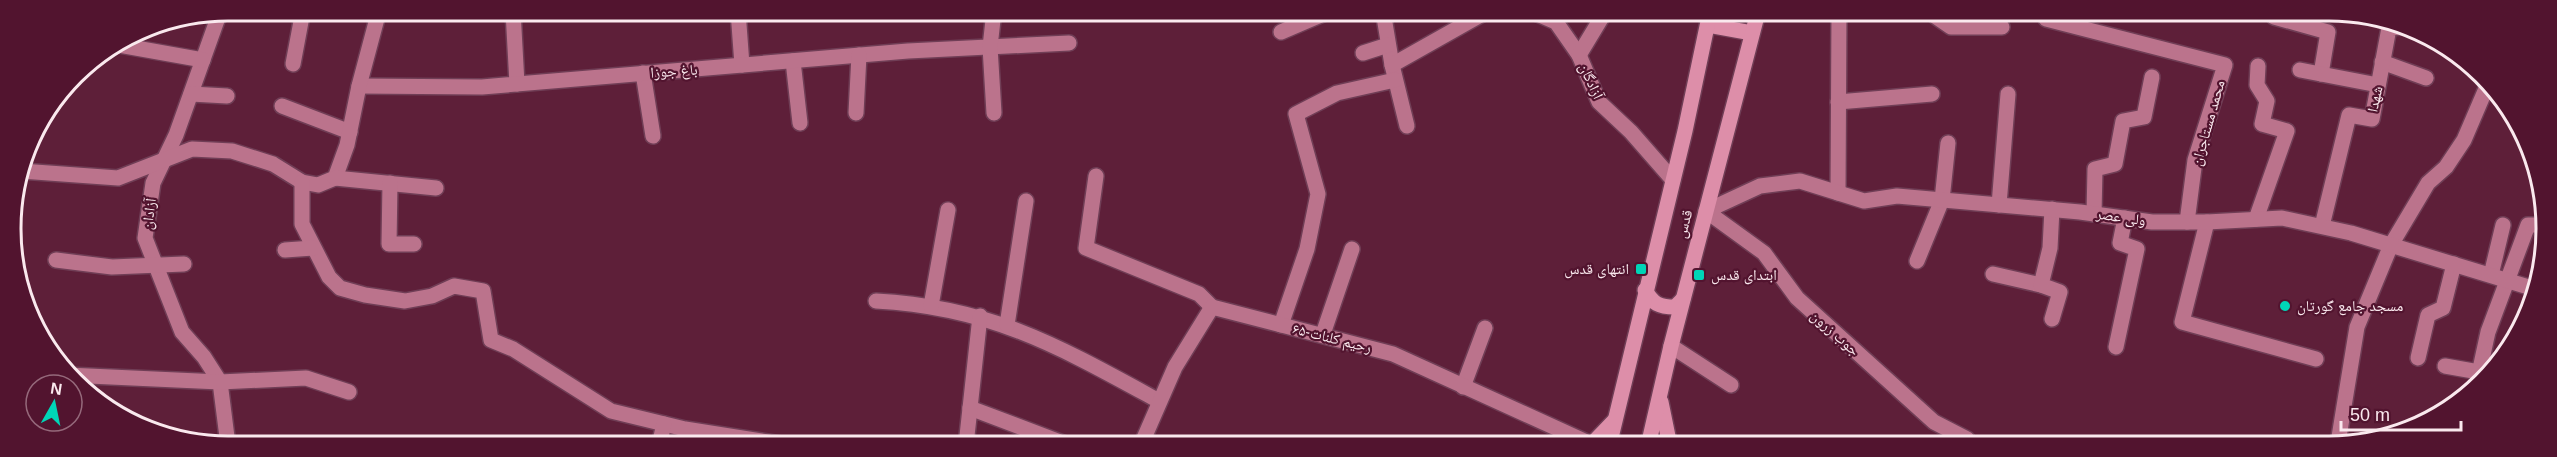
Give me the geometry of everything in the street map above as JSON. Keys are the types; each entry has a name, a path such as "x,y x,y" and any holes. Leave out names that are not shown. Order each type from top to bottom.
{"main road":[{"name":"قدس","path":"1611,436 1673,180 1708,21"},
{"path":"1718,21 1752,33"},
{"name":"قدس","path":"1650,436 1671,346 1755,21"},
{"path":"1645,290 1651,301 1662,307 1675,307 1683,299"},
{"path":"1660,390 1667,436"},
{"path":"1600,436 1614,421"}],"street":[{"path":"293,63 301,21"},
{"path":"335,178 342,167 359,86 376,21"},
{"path":"514,21 517,84"},
{"path":"739,21 742,65"},
{"path":"993,21 990,47 993,113"},
{"path":"1281,32 1298,21"},
{"path":"1384,21 1395,80 1407,126"},
{"path":"1392,65 1470,21"},
{"name":"آزادگان","path":"1554,21 1579,55 1599,102 1631,132 1673,180"},
{"path":"1579,55 1600,21"},
{"path":"1838,193 1839,21"},
{"path":"1942,21 1951,27 2002,27"},
{"name":"محمد مستاجران","path":"2054,21 2225,65 2195,160 2187,222"},
{"path":"2288,21 2328,32 2321,74"},
{"name":"آزادان","path":"217,22 191,94 153,183 145,238 182,332 204,357 219,382 227,436"},
{"name":"شهدا","path":"2322,226 2349,115 2372,119 2389,30"},
{"name":"باغ جوزا","path":"359,86 428,88 517,84 859,55 1069,43"},
{"path":"1363,53 1388,45"},
{"path":"129,47 203,60"},
{"path":"856,113 859,55"},
{"path":"793,61 800,123"},
{"path":"2382,62 2426,78"},
{"path":"2256,219 2287,131 2262,124 2267,100 2258,85 2258,66"},
{"path":"2300,70 2378,85"},
{"path":"643,73 653,136"},
{"path":"2094,214 2095,169 2115,164 2123,122 2144,117 2152,77"},
{"path":"1281,325 1307,249 1318,194 1296,114 1337,93 1395,80"},
{"path":"2339,436 2357,327 2391,246 2428,183 2446,167 2464,140 2485,92"},
{"path":"191,94 227,96"},
{"path":"1838,102 1932,94"},
{"path":"1999,205 2008,94"},
{"path":"282,106 350,132"},
{"path":"1917,261 1942,200 1948,143"},
{"path":"29,172 118,178 192,149 232,151 273,164 302,182 318,185 335,178 436,188"},
{"path":"1096,176 1086,243 1090,252 1199,294 1212,307 1174,367 1145,436"},
{"name":"ولی عصر","path":"1706,212 1760,186 1800,181 1864,201 1897,196 2187,222 2282,218 2322,226 2527,286"},
{"path":"302,182 302,224 328,277 340,288 365,295 405,300 432,296 454,286 483,291 491,340 513,349 611,411 664,424 734,436"},
{"path":"390,183 389,244 414,244"},
{"path":"1007,326 1026,201"},
{"path":"2041,285 2050,248 2052,209"},
{"path":"932,306 948,210"},
{"name":"جوب زرون","path":"1706,212 1764,253 1797,298 1934,422 1961,436"},
{"path":"2116,347 2137,249 2120,243 2125,218"},
{"path":"2207,222 2181,322 2316,360"},
{"path":"2491,275 2503,225"},
{"path":"2480,370 2488,332 2528,225 2536,225"},
{"path":"285,250 313,248"},
{"path":"1323,334 1352,249"},
{"path":"56,260 112,267 184,264"},
{"path":"2418,358 2428,315 2443,308 2454,264"},
{"path":"1993,274 2041,285 2060,292 2052,319"},
{"path":"876,302 932,306 980,316 1073,354 1159,401"},
{"name":"۶۵-رحیم کلنات","path":"1212,307 1393,354 1571,436"},
{"path":"967,436 980,316"},
{"path":"1463,387 1485,328"},
{"path":"1671,346 1731,385"},
{"path":"2445,366 2472,378"},
{"path":"86,379 219,382 306,378 349,392"},
{"path":"970,408 1044,436"},
{"path":"661,436 664,424"}],"place":[{"name":"انتهای قدس","path":"1641,269"},
{"name":"ابتدای قدس","path":"1699,275"},
{"name":"مسجد جامع گورتان","path":"2285,306"}]}
